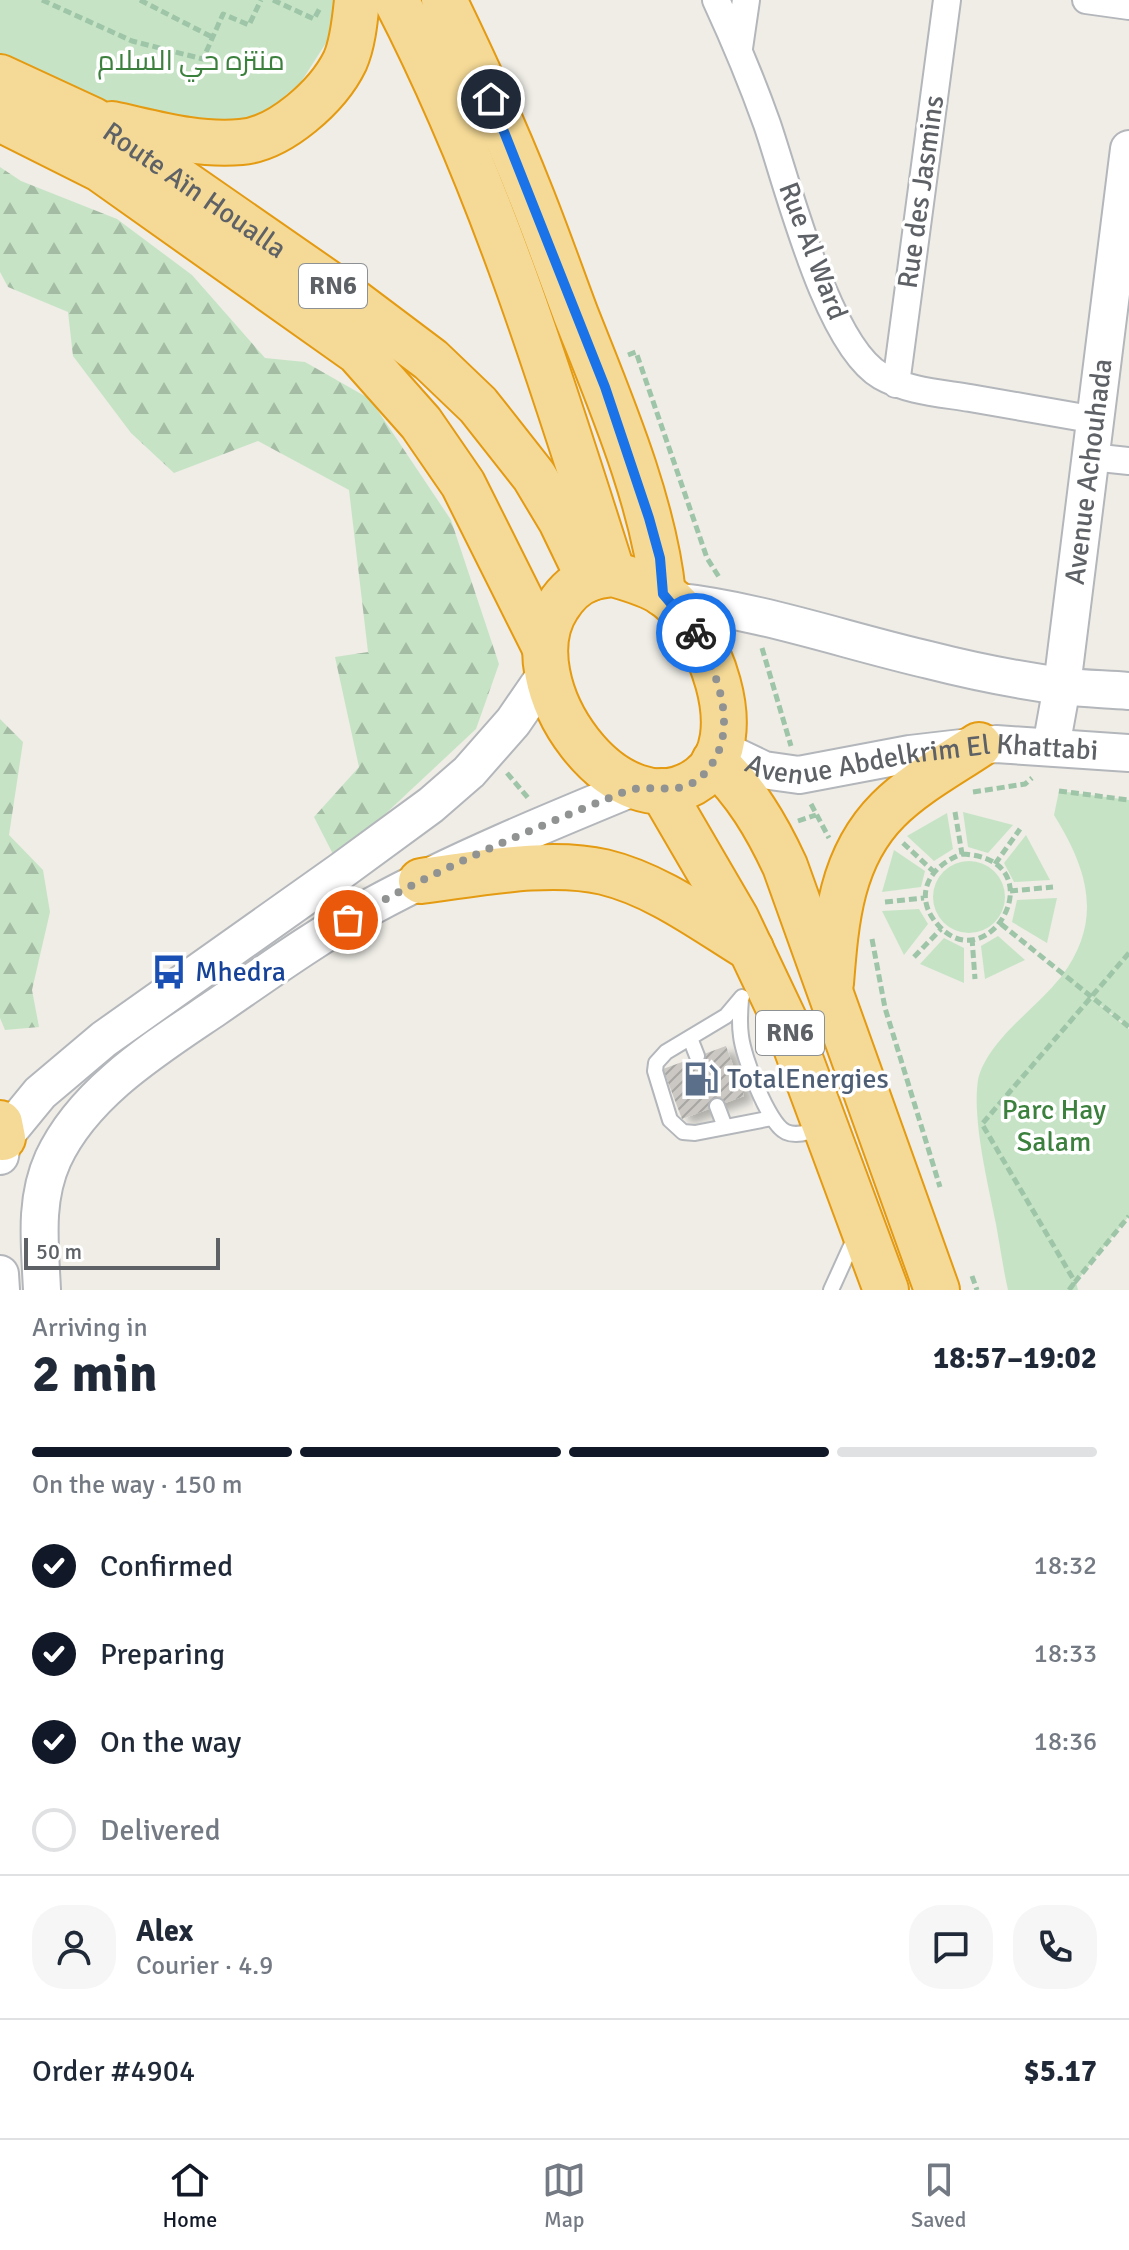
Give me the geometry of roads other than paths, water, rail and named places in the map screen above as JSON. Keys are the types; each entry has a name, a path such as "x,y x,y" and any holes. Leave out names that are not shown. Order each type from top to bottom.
{"highway":[{"path":"93,120 205,143 244,142 267,135 292,122 322,93 345,61 357,0"},
{"path":"396,0 429,64 494,220 538,340 601,576"},
{"path":"444,0 515,155 605,387 649,518 667,598"},
{"name":"Route Aïn Houalla","path":"0,77 93,120 338,290 431,360 478,405 534,476 561,521 601,576"},
{"name":"Route Aïn Houalla","path":"0,119 100,169 358,352 421,423 463,484 545,660"},
{"path":"545,660 550,617 567,593 601,576 640,582 667,598 693,626 718,684 724,713 717,755 702,777 681,787 649,788"},
{"name":"RN6","path":"545,660 564,718 585,750 612,775 649,788 704,862 750,969 791,1034 886,1290"},
{"path":"830,993 835,933 852,861 888,810 979,745"},
{"name":"RN6","path":"717,755 769,831 785,866 830,993 954,1282"},
{"path":"421,881 575,867 604,872 657,892 750,969"}],"main road":[{"name":"Avenue Achouhada","path":"1051,747 1062,686 1129,149"},
{"path":"667,598 806,627 929,660 1062,686 1129,691"},
{"path":"52,1162 1,1139 40,1093 104,1039 441,797 489,752 513,722 545,660"},
{"name":"Avenue Abdelkrim El Khattabi","path":"717,755 764,770 799,775 910,754 979,745 1129,753"},
{"path":"42,1290 39,1214 43,1187 52,1162 78,1119 112,1083 182,1030 326,933 421,881 516,836 649,788"},
{"path":"0,1274 1,1290"}],"street":[{"name":"Rue Al Ward","path":"716,0 739,48 829,307 863,360 879,375 896,384 1096,420"},
{"path":"739,48 746,0"},
{"name":"Rue des Jasmins","path":"896,384 947,0"},
{"path":"1086,0 1129,6"},
{"path":"1091,457 1129,461"}],"lane":[{"path":"750,969 726,1016 660,1056 655,1071 670,1120 678,1129 689,1133 772,1118"},
{"path":"750,969 739,1017 745,1055 772,1118 785,1132 794,1134 827,1127"},
{"path":"690,1038 697,1056"},
{"path":"717,1106 725,1127"},
{"path":"831,1290 862,1223"}],"place":[{"name":"Mhedra","path":"169,972"},
{"name":"TotalEnergies","path":"701,1079"}],"park label":[{"name":"منتزه حي السلام","path":"191,61"},
{"name":"Parc Hay Salam","path":"1054,1126"}]}
